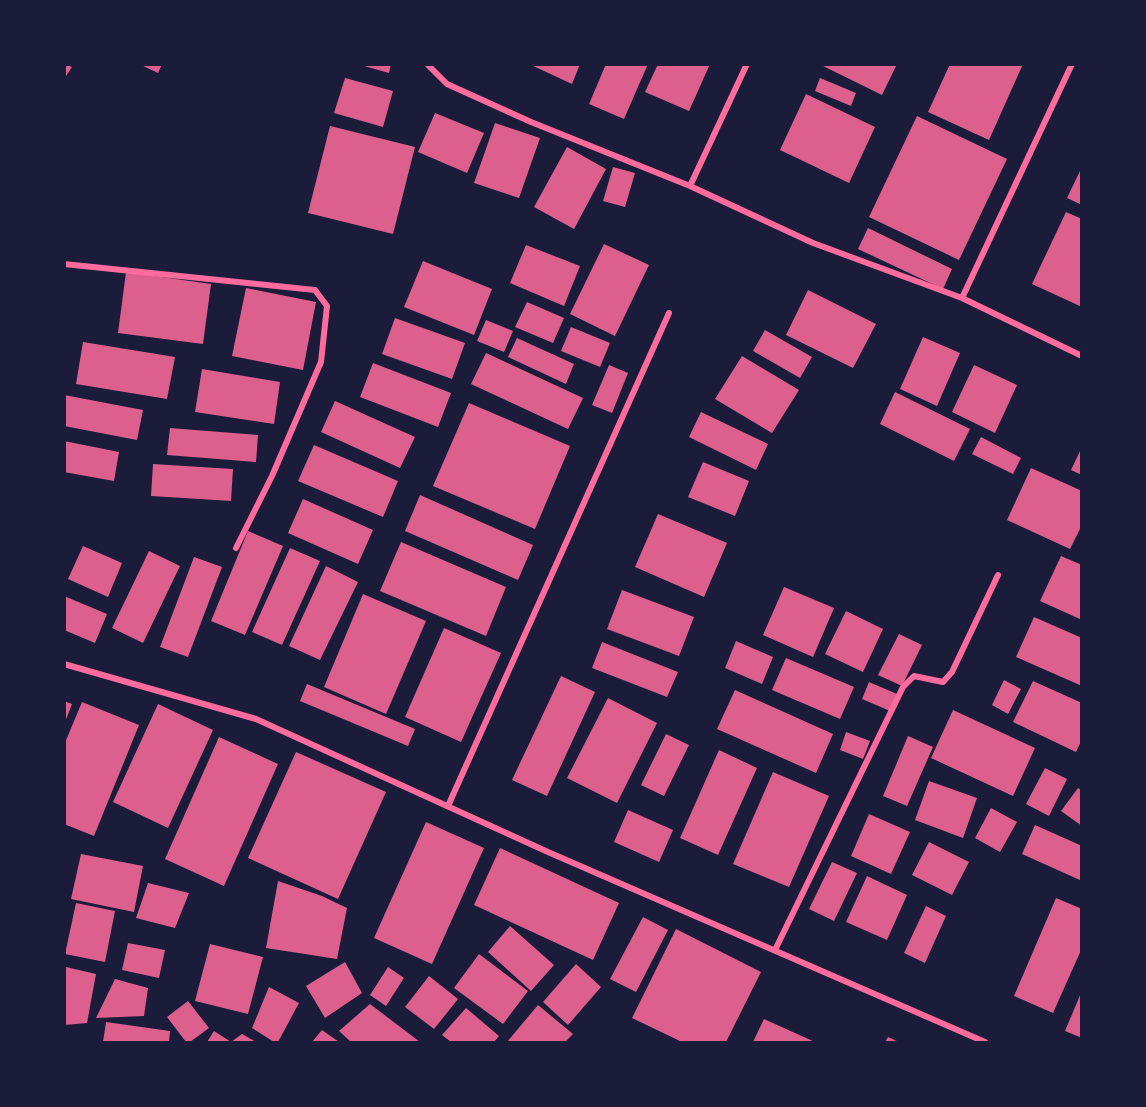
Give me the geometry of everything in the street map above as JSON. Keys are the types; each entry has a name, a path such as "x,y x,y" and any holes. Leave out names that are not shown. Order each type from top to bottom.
{"street":[{"path":"427,64 447,84 531,122 690,186 813,243 962,298 1082,356"},
{"path":"690,186 747,64"},
{"path":"962,298 1072,64"},
{"path":"64,264 315,290 327,306 321,362 272,476 236,548"},
{"path":"448,806 669,313"},
{"path":"775,950 903,687 914,676 943,682 952,672 998,576"},
{"path":"64,664 256,719 985,1042"}],"building":[{"path":"64,64 72,67 64,79"},
{"path":"139,64 162,64 158,73"},
{"path":"357,64 391,64 389,73"},
{"path":"529,64 580,64 572,84"},
{"path":"606,64 648,64 624,119 589,104"},
{"path":"658,64 710,64 689,111 645,92"},
{"path":"819,64 897,64 882,95"},
{"path":"950,64 1023,64 989,140 928,112"},
{"path":"345,78 393,91 383,127 334,113"},
{"path":"820,78 856,93 851,106 815,91"},
{"path":"806,94 875,127 849,183 780,150"},
{"path":"435,113 484,133 467,173 418,152"},
{"path":"917,116 1007,159 959,260 869,217"},
{"path":"495,123 540,138 519,198 474,183"},
{"path":"330,126 415,147 393,234 308,213"},
{"path":"567,147 606,169 574,229 534,207"},
{"path":"613,167 635,173 625,207 603,201"},
{"path":"1080,171 1082,172 1082,205 1067,198"},
{"path":"1066,212 1082,219 1082,307 1032,284"},
{"path":"868,228 952,269 943,289 858,249"},
{"path":"604,244 649,265 615,336 570,314"},
{"path":"526,245 580,266 564,306 510,283"},
{"path":"423,261 492,289 474,335 404,307"},
{"path":"126,272 211,284 203,344 118,333"},
{"path":"246,288 316,302 303,370 232,356"},
{"path":"808,290 876,324 853,368 786,335"},
{"path":"527,302 564,318 553,343 515,327"},
{"path":"395,318 465,343 452,379 382,354"},
{"path":"486,320 513,331 504,352 477,341"},
{"path":"571,327 610,343 600,367 561,351"},
{"path":"765,330 812,357 800,378 753,351"},
{"path":"923,337 960,353 937,406 900,389"},
{"path":"517,338 574,364 566,384 508,357"},
{"path":"83,342 175,357 167,399 76,384"},
{"path":"486,353 583,398 568,429 471,384"},
{"path":"742,356 799,390 772,433 715,399"},
{"path":"373,363 451,393 438,427 360,397"},
{"path":"609,365 628,373 612,413 592,405"},
{"path":"974,365 1017,385 995,433 952,412"},
{"path":"202,369 280,382 274,424 195,412"},
{"path":"895,392 970,429 954,461 880,424"},
{"path":"64,395 143,410 137,440 64,426"},
{"path":"335,401 415,437 400,468 321,432"},
{"path":"469,403 570,446 535,529 433,486"},
{"path":"701,412 768,444 756,470 689,437"},
{"path":"170,428 258,435 256,462 167,455"},
{"path":"981,437 1021,458 1013,474 972,454"},
{"path":"64,441 119,452 114,481 64,472"},
{"path":"314,445 398,481 383,517 298,481"},
{"path":"1082,447 1082,475 1071,470"},
{"path":"703,462 749,481 735,516 688,497"},
{"path":"153,464 233,469 231,501 151,496"},
{"path":"1031,468 1082,491 1082,525 1070,549 1007,520"},
{"path":"420,495 533,545 518,580 405,531"},
{"path":"303,499 373,530 358,564 288,533"},
{"path":"658,514 727,543 704,597 635,567"},
{"path":"248,531 283,546 245,635 211,621"},
{"path":"401,542 506,587 486,636 380,591"},
{"path":"83,546 122,563 108,597 68,579"},
{"path":"290,548 320,561 282,645 252,632"},
{"path":"149,551 180,566 143,643 112,628"},
{"path":"1061,556 1082,565 1082,620 1040,601"},
{"path":"194,557 222,567 188,657 160,647"},
{"path":"326,566 358,582 320,660 289,646"},
{"path":"784,587 834,608 813,657 763,635"},
{"path":"622,590 694,617 679,656 607,629"},
{"path":"363,594 426,621 386,714 324,687"},
{"path":"64,596 107,614 95,643 64,630"},
{"path":"846,611 883,629 863,672 825,654"},
{"path":"1034,617 1082,638 1082,686 1016,657"},
{"path":"444,628 501,653 461,742 405,717"},
{"path":"899,634 922,645 902,686 878,675"},
{"path":"736,641 773,657 762,684 725,668"},
{"path":"602,642 678,672 667,697 592,668"},
{"path":"786,658 854,687 840,719 772,690"},
{"path":"561,676 595,692 547,796 512,780"},
{"path":"1004,680 1021,689 1008,714 992,705"},
{"path":"1033,681 1082,703 1082,739 1076,752 1013,722"},
{"path":"869,682 897,694 890,711 862,699"},
{"path":"307,684 415,729 408,746 300,701"},
{"path":"735,690 833,734 816,773 717,729"},
{"path":"608,698 657,723 617,803 567,778"},
{"path":"64,701 72,704 65,722 64,722"},
{"path":"82,702 139,725 94,836 64,824 64,745"},
{"path":"158,704 213,730 168,828 113,802"},
{"path":"953,710 1035,748 1013,796 931,758"},
{"path":"846,732 870,741 863,759 840,750"},
{"path":"666,734 689,745 664,796 641,785"},
{"path":"908,736 933,747 907,806 883,796"},
{"path":"219,737 278,764 224,886 165,859"},
{"path":"719,750 757,768 718,855 680,838"},
{"path":"296,752 386,792 338,899 248,858"},
{"path":"1045,768 1067,779 1049,816 1026,804"},
{"path":"773,772 829,796 789,887 733,864"},
{"path":"929,781 977,798 963,838 915,820"},
{"path":"1078,788 1082,791 1082,826 1061,811"},
{"path":"991,808 1017,822 1000,852 975,838"},
{"path":"628,810 673,830 659,862 614,842"},
{"path":"869,814 910,832 891,874 851,856"},
{"path":"426,822 484,848 432,964 374,938"},
{"path":"1035,825 1082,846 1082,881 1022,854"},
{"path":"929,842 969,862 952,895 912,875"},
{"path":"500,848 619,903 593,960 474,905"},
{"path":"81,854 143,866 134,912 71,899"},
{"path":"832,862 857,873 834,921 809,909"},
{"path":"867,876 907,895 887,940 846,922"},
{"path":"278,881 322,896 347,908 337,959 266,948"},
{"path":"148,883 189,893 175,928 136,918"},
{"path":"1056,898 1082,909 1082,948 1053,1013 1014,996"},
{"path":"76,903 115,911 105,962 65,954"},
{"path":"926,906 946,916 925,963 904,953"},
{"path":"643,917 668,930 636,992 610,979"},
{"path":"510,926 554,965 531,991 488,952"},
{"path":"676,929 761,972 726,1042 682,1042 632,1018"},
{"path":"128,943 165,950 159,978 122,970"},
{"path":"210,944 263,957 248,1014 195,1001"},
{"path":"479,954 528,991 503,1024 454,988"},
{"path":"345,962 362,993 325,1018 306,986"},
{"path":"576,964 601,987 568,1025 543,1002"},
{"path":"66,967 96,974 87,1023 64,1025"},
{"path":"388,967 404,978 386,1006 370,995"},
{"path":"429,976 458,999 434,1029 405,1007"},
{"path":"115,979 148,988 144,1016 96,1018"},
{"path":"269,987 299,1003 278,1042 274,1042 252,1028"},
{"path":"1082,993 1082,1038 1065,1031"},
{"path":"188,1001 209,1028 190,1042 186,1042 167,1017"},
{"path":"370,1004 420,1042 351,1042 339,1031"},
{"path":"538,1005 573,1034 565,1042 507,1042"},
{"path":"466,1008 499,1036 494,1042 451,1042 442,1035"},
{"path":"764,1019 815,1042 753,1042"},
{"path":"106,1022 170,1031 169,1042 103,1042"},
{"path":"322,1030 339,1042 312,1042"},
{"path":"214,1031 231,1042 207,1042"},
{"path":"242,1034 256,1042 231,1042"},
{"path":"888,1037 899,1042 885,1042"}]}
